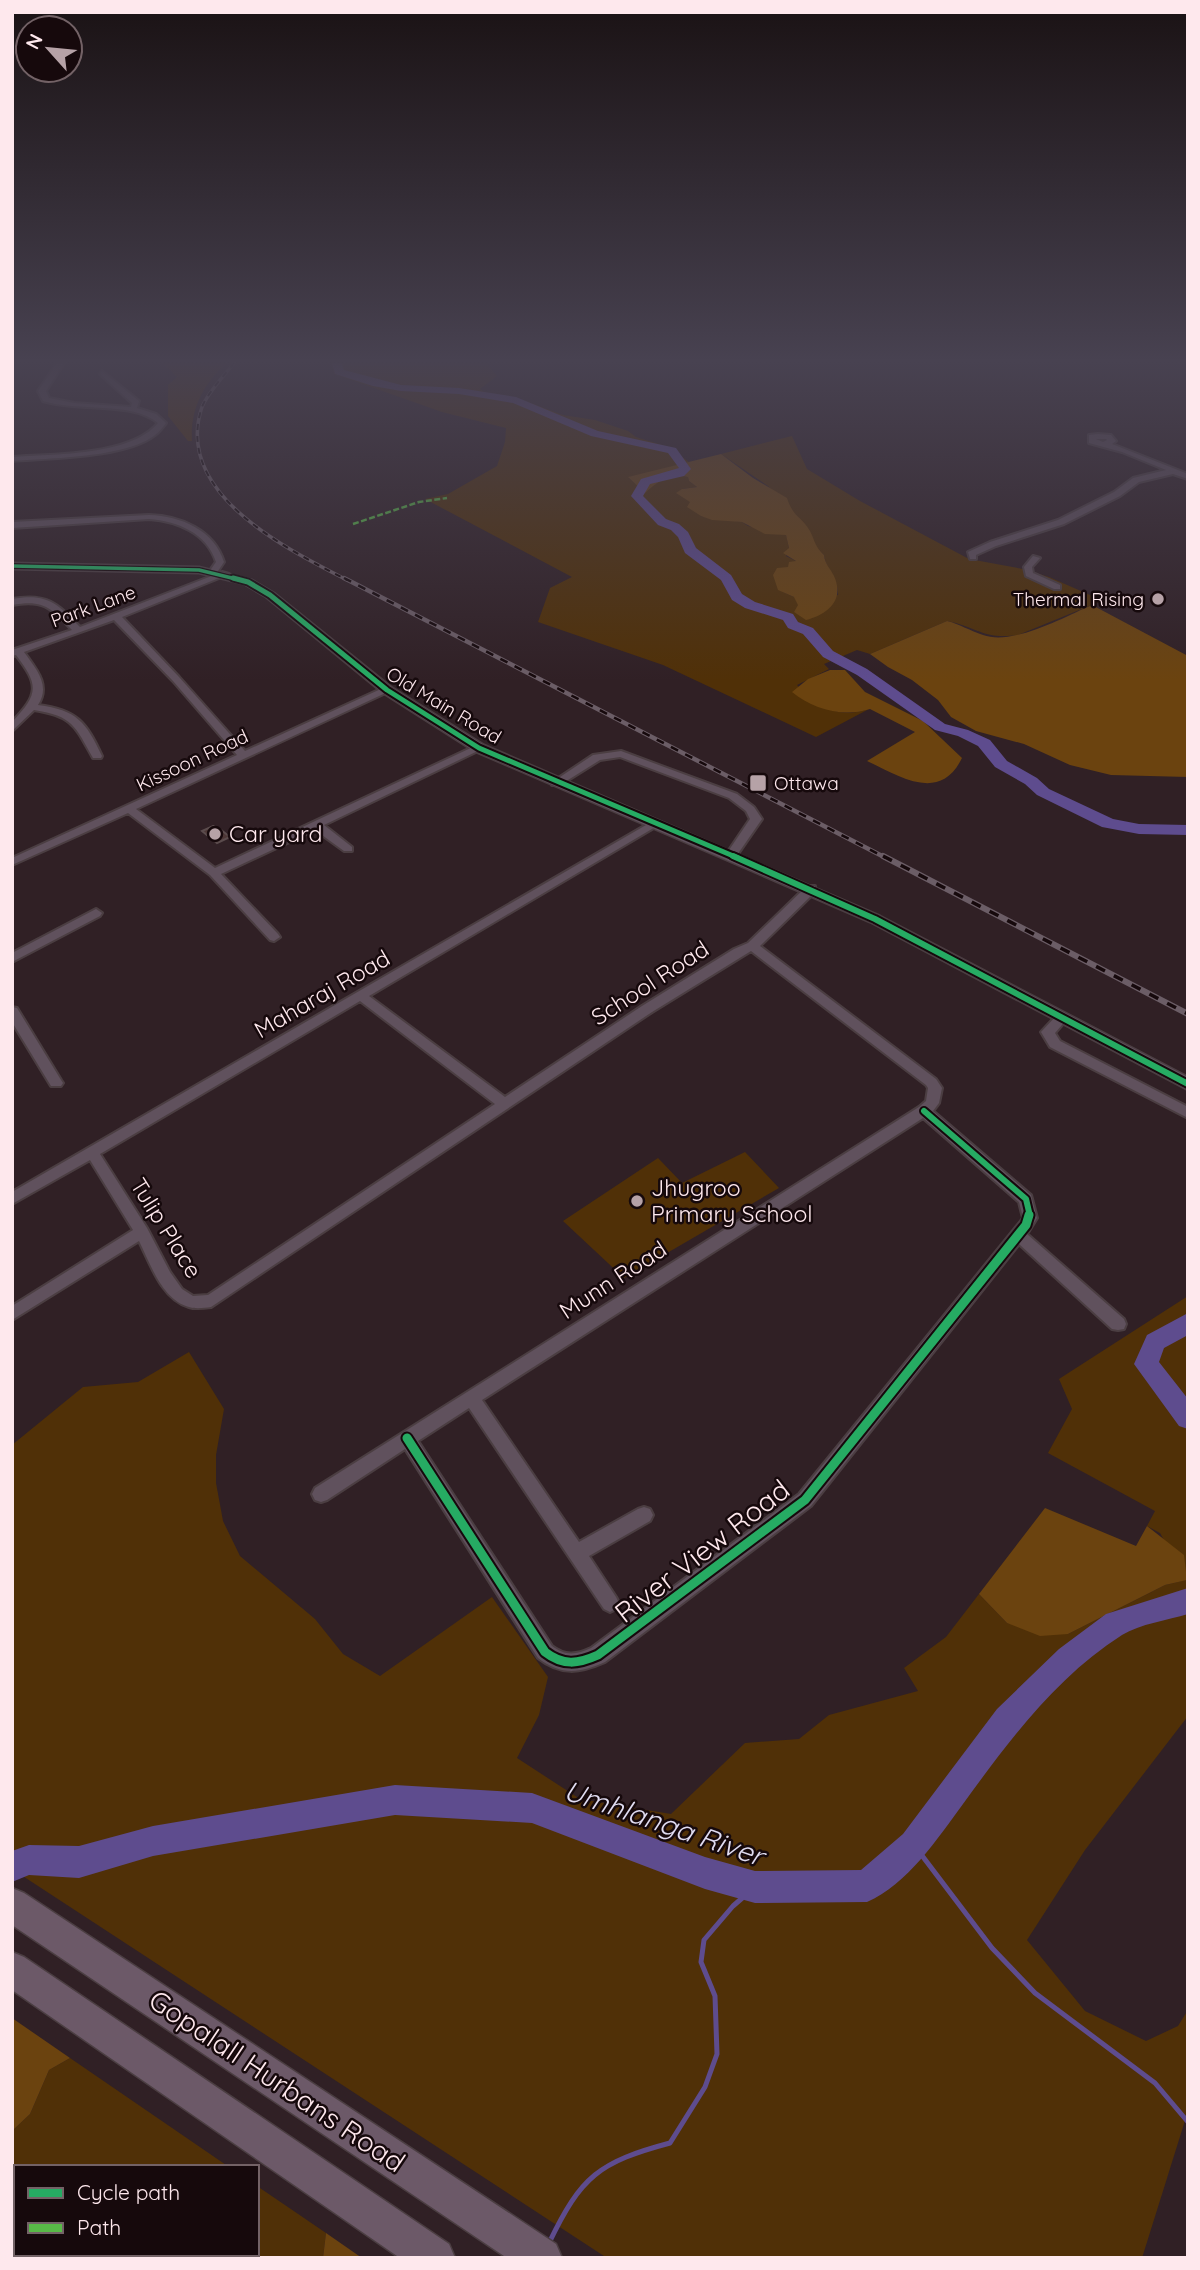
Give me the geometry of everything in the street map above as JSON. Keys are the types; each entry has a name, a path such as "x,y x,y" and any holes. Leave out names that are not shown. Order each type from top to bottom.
{"main road":[{"name":"Gopalall Hurbans Road","path":"12,1905 533,2252"},
{"path":"12,1969 435,2258"}],"street":[{"path":"1169,469 1188,477"},
{"path":"973,557 971,554 993,544 1061,522 1117,494 1136,480 1174,471"},
{"path":"12,525 169,518 194,531 215,550 220,562 219,573"},
{"path":"1036,558 1028,567 1029,574 1057,587"},
{"name":"Old Main Road","path":"12,566 219,573 248,582 270,595 387,690 479,748 731,856 807,893"},
{"name":"Park Lane","path":"15,652 116,617 219,573"},
{"path":"12,602 36,598 51,603 78,631"},
{"path":"116,617 176,679 244,756"},
{"path":"12,728 38,699 38,677 15,652"},
{"name":"Kissoon Road","path":"12,862 387,690"},
{"path":"33,707 62,711 72,716 87,735 97,756"},
{"path":"214,873 479,748"},
{"path":"556,783 597,757 616,753 721,791 744,803 756,819 731,856"},
{"path":"129,808 214,873 274,937"},
{"name":"Maharaj Road","path":"12,1199 653,824"},
{"path":"316,825 348,849"},
{"path":"807,893 827,897 937,951 1188,1084"},
{"name":"School Road","path":"218,1297 647,1009 752,946 807,893"},
{"path":"12,958 96,914"},
{"path":"752,946 931,1082 935,1094 932,1103 924,1111"},
{"path":"361,996 504,1104"},
{"path":"12,1011 56,1083"},
{"path":"1062,1018 1048,1032 1055,1044 1188,1113"},
{"name":"River View Road","path":"407,1438 545,1652 560,1662 580,1664 629,1634 805,1500 1030,1218 1026,1199 924,1111"},
{"name":"Munn Road","path":"321,1494 924,1111"},
{"name":"Tulip Place","path":"91,1151 142,1232 164,1276 177,1293 185,1300 198,1304 218,1297"},
{"path":"12,1314 142,1232"},
{"path":"1019,1235 1118,1324"},
{"path":"471,1397 610,1603"},
{"path":"577,1553 644,1515"}],"shaded area":[{"path":"492,469 663,469 629,478 645,492 665,479 688,477 697,487 682,489 701,516 742,522 748,526 786,534 789,548 786,556 796,561 783,592 794,597 838,595 837,584 824,555 815,547 812,537 798,517 768,486 743,469 807,469 860,501 969,559 1049,577 1090,595 1099,602 1018,635 997,636 947,621 870,654 857,650 824,664 829,669 797,685 804,693 820,705 838,712 869,709 816,737 663,665 538,622 550,588 572,577 425,499 448,494"},
{"path":"661,469 741,469 787,498 824,555 837,585 836,599 827,610 806,620 794,612 798,605 794,597 778,590 773,575 777,568 788,567 789,562 796,561 783,553 789,548 786,535 765,534 742,522 712,520 701,516 687,507 690,502 676,493 682,489 697,487 688,477 665,479 645,493 628,477"},
{"path":"1092,605 1188,656 1188,777 1111,775 1070,765 1024,744 976,731 951,717 938,700 912,680 870,654 947,621 983,635 1009,637 1038,629"},
{"path":"830,670 845,670 865,692 923,721 962,758 953,772 943,780 919,782 893,774 867,761 915,732 870,709 849,713 829,710 809,703 792,692 808,679"},
{"path":"745,1152 779,1188 624,1278 563,1221 658,1158 682,1183"},
{"path":"1188,1296 1188,1716 1085,1850 1027,1940 1085,2011 1146,2041 1178,2026 1188,2010 1188,2111 1142,2258 607,2258 12,1869 12,1445 83,1387 138,1382 189,1352 224,1409 216,1455 216,1483 223,1521 240,1556 315,1619 343,1654 380,1676 492,1597 548,1677 539,1715 517,1758 580,1799 671,1814 745,1743 799,1739 829,1715 918,1691 904,1668 946,1637 979,1594 1007,1623 1068,1634 1165,1585 1186,1580 1160,1533 1147,1526 1155,1511 1048,1453 1072,1409 1059,1379"},
{"path":"1045,1508 1136,1546 1147,1526 1184,1555 1187,1580 1165,1585 1068,1634 1040,1636 1007,1623 979,1594"},
{"path":"12,2018 70,2058 49,2070 30,2114 12,2131"},
{"path":"70,2058 226,2165 14,2165 14,2256 259,2256 259,2187 326,2233 323,2258 12,2258 12,2131 30,2114 49,2070"},
{"path":"326,2233 362,2258 323,2258"}],"building":[{"name":"Car yard","path":"213,826 230,837 217,843 202,831"}],"waterway":[{"name":"Umhlanga River","path":"685,469 680,473 645,482 637,496 662,522 675,527 684,535 690,550 726,578 737,597 750,605 788,617 793,625 808,631 828,654 862,672 940,727 963,733 984,743 1001,764 1031,781 1043,792 1108,823 1139,829 1188,830"},
{"name":"Umhlanga River","path":"1188,1323 1155,1342 1146,1364 1188,1418"},
{"name":"Umhlanga River","path":"12,1867 29,1860 79,1862 153,1841 395,1800 532,1808 705,1873 755,1887 867,1886 914,1845 1007,1719 1069,1659 1116,1623 1188,1601"},
{"path":"914,1845 992,1948 1035,1993 1155,2083 1188,2122"},
{"path":"549,2243 560,2220 583,2187 609,2165 670,2143 705,2087 717,2054 715,1996 701,1962 704,1940 733,1906 755,1887"}],"railway":[{"path":"206,469 219,491 240,514 294,552 347,580"},
{"path":"344,578 886,858"},
{"path":"883,856 1188,1014"}],"marked path":[{"path":"353,524 419,502 447,498"}],"cycle path":[{"path":"12,566 199,570 248,582 270,595 387,690 479,748 875,919 1188,1084"},
{"path":"407,1438 545,1652 564,1663 584,1661 598,1655 805,1500 1026,1225 1030,1218 1026,1199 924,1111"}],"place":[{"name":"Thermal Rising","path":"1158,599"},
{"name":"Ottawa","path":"758,783"},
{"name":"Car yard","path":"215,834"},
{"name":"Jhugroo Primary School","path":"637,1201"}]}
